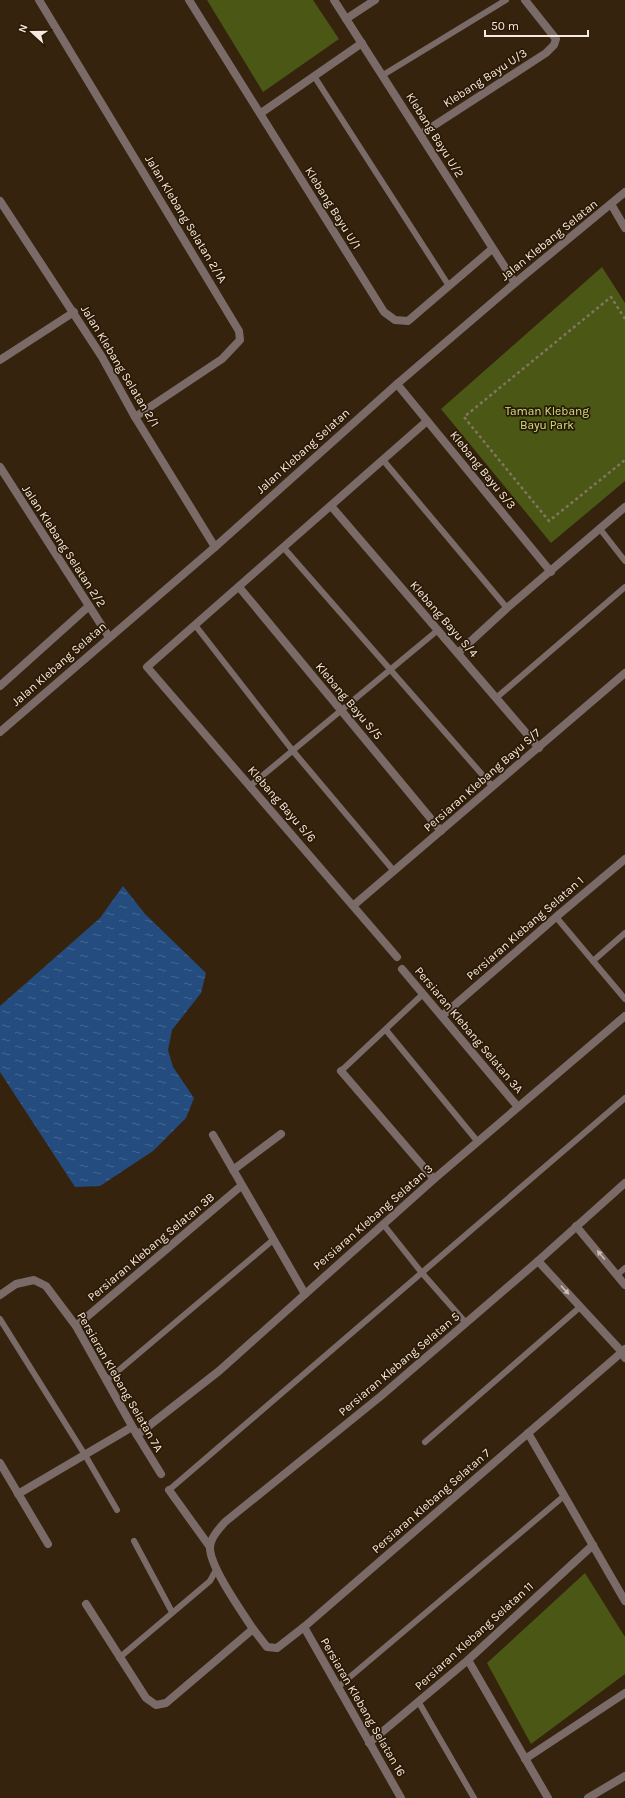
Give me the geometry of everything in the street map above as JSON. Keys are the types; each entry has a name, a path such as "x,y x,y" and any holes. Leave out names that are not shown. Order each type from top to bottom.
{"street":[{"name":"Jalan Klebang Selatan 2/1A","path":"39,0 239,331 240,340 222,359 135,417"},
{"name":"Klebang Bayu U/1","path":"189,0 384,312 395,320 408,321 492,249"},
{"name":"Klebang Bayu U/2","path":"334,0 515,283"},
{"path":"346,19 375,0"},
{"name":"Klebang Bayu U/3","path":"421,134 546,53 554,45 556,39 525,0"},
{"path":"261,113 362,43"},
{"name":"Jalan Klebang Selatan","path":"0,732 215,547 397,384 515,283 625,192"},
{"name":"Jalan Klebang Selatan 2/1","path":"0,201 102,357 135,417 215,547"},
{"path":"611,204 625,228"},
{"path":"0,360 74,312"},
{"name":"Klebang Bayu S/3","path":"397,384 550,572"},
{"path":"195,625 427,421"},
{"name":"Jalan Klebang Selatan 2/2","path":"0,467 109,637"},
{"name":"Klebang Bayu S/4","path":"331,506 539,748"},
{"path":"458,653 507,608 625,507"},
{"name":"Klebang Bayu S/5","path":"239,587 441,831"},
{"path":"0,686 89,606"},
{"name":"Klebang Bayu S/6","path":"195,625 147,667 397,957"},
{"name":"Persiaran Klebang Bayu S/7","path":"354,906 625,673"},
{"name":"Persiaran Klebang Selatan 1","path":"442,1016 625,859"},
{"name":"Persiaran Klebang Selatan 3A","path":"402,968 518,1107"},
{"name":"Persiaran Klebang Selatan 3","path":"137,1435 219,1371 382,1224 625,1016"},
{"path":"341,1071 434,1179"},
{"path":"232,1170 281,1134"},
{"path":"213,1135 241,1186 305,1294"},
{"name":"Persiaran Klebang Selatan 5","path":"210,1547 215,1533 225,1522 381,1396 538,1261 625,1183"},
{"name":"Persiaran Klebang Selatan 3B","path":"76,1326 241,1186"},
{"path":"576,1226 625,1285"},
{"path":"538,1261 624,1353"},
{"name":"Persiaran Klebang Selatan 7A","path":"0,1295 16,1284 34,1280 46,1286 76,1326 160,1474"},
{"name":"Persiaran Klebang Selatan 7","path":"216,1570 253,1629 267,1647 277,1648 304,1627 528,1433 624,1353"},
{"path":"18,1494 132,1427"},
{"path":"528,1433 625,1601"},
{"path":"0,1464 48,1544"},
{"path":"168,1490 210,1547 216,1570"},
{"name":"Persiaran Klebang Selatan 11","path":"369,1743 468,1660 593,1545"},
{"path":"86,1604 119,1658 146,1698 156,1705 166,1703 253,1629"},
{"name":"Persiaran Klebang Selatan 16","path":"304,1627 401,1798"},
{"path":"468,1660 548,1798"},
{"path":"525,1759 625,1693"},
{"path":"588,1798 625,1776"}],"lane":[{"path":"383,75 506,0"},
{"path":"314,76 448,286"},
{"path":"383,460 507,608"},
{"path":"600,529 625,561"},
{"path":"284,548 492,787"},
{"path":"496,698 625,587"},
{"path":"195,625 293,750 394,871"},
{"path":"250,786 438,630"},
{"path":"556,917 625,999"},
{"path":"593,961 625,933"},
{"path":"341,1071 423,994"},
{"path":"386,1030 478,1142"},
{"path":"168,1490 625,1098"},
{"path":"382,1224 422,1273 466,1323"},
{"path":"106,1381 273,1240"},
{"path":"617,1275 625,1268"},
{"path":"425,1442 580,1307"},
{"path":"0,1319 85,1455 117,1510"},
{"path":"338,1687 564,1496"},
{"path":"134,1541 172,1612"},
{"path":"119,1658 210,1581 216,1570"},
{"path":"418,1702 474,1798"}],"path":[{"path":"625,319 611,297 464,417 549,521 625,460"}],"green space":[{"path":"207,0 313,0 339,39 263,92"},
{"name":"Taman Klebang Bayu Park","path":"602,267 625,303 625,481 551,543 441,409"},
{"path":"585,1573 625,1637 625,1674 531,1744 487,1663"}],"water":[{"path":"123,886 145,914 206,973 201,993 172,1030 168,1050 173,1067 194,1098 186,1118 153,1151 100,1186 75,1187 0,1072 0,1006 100,918"}]}
